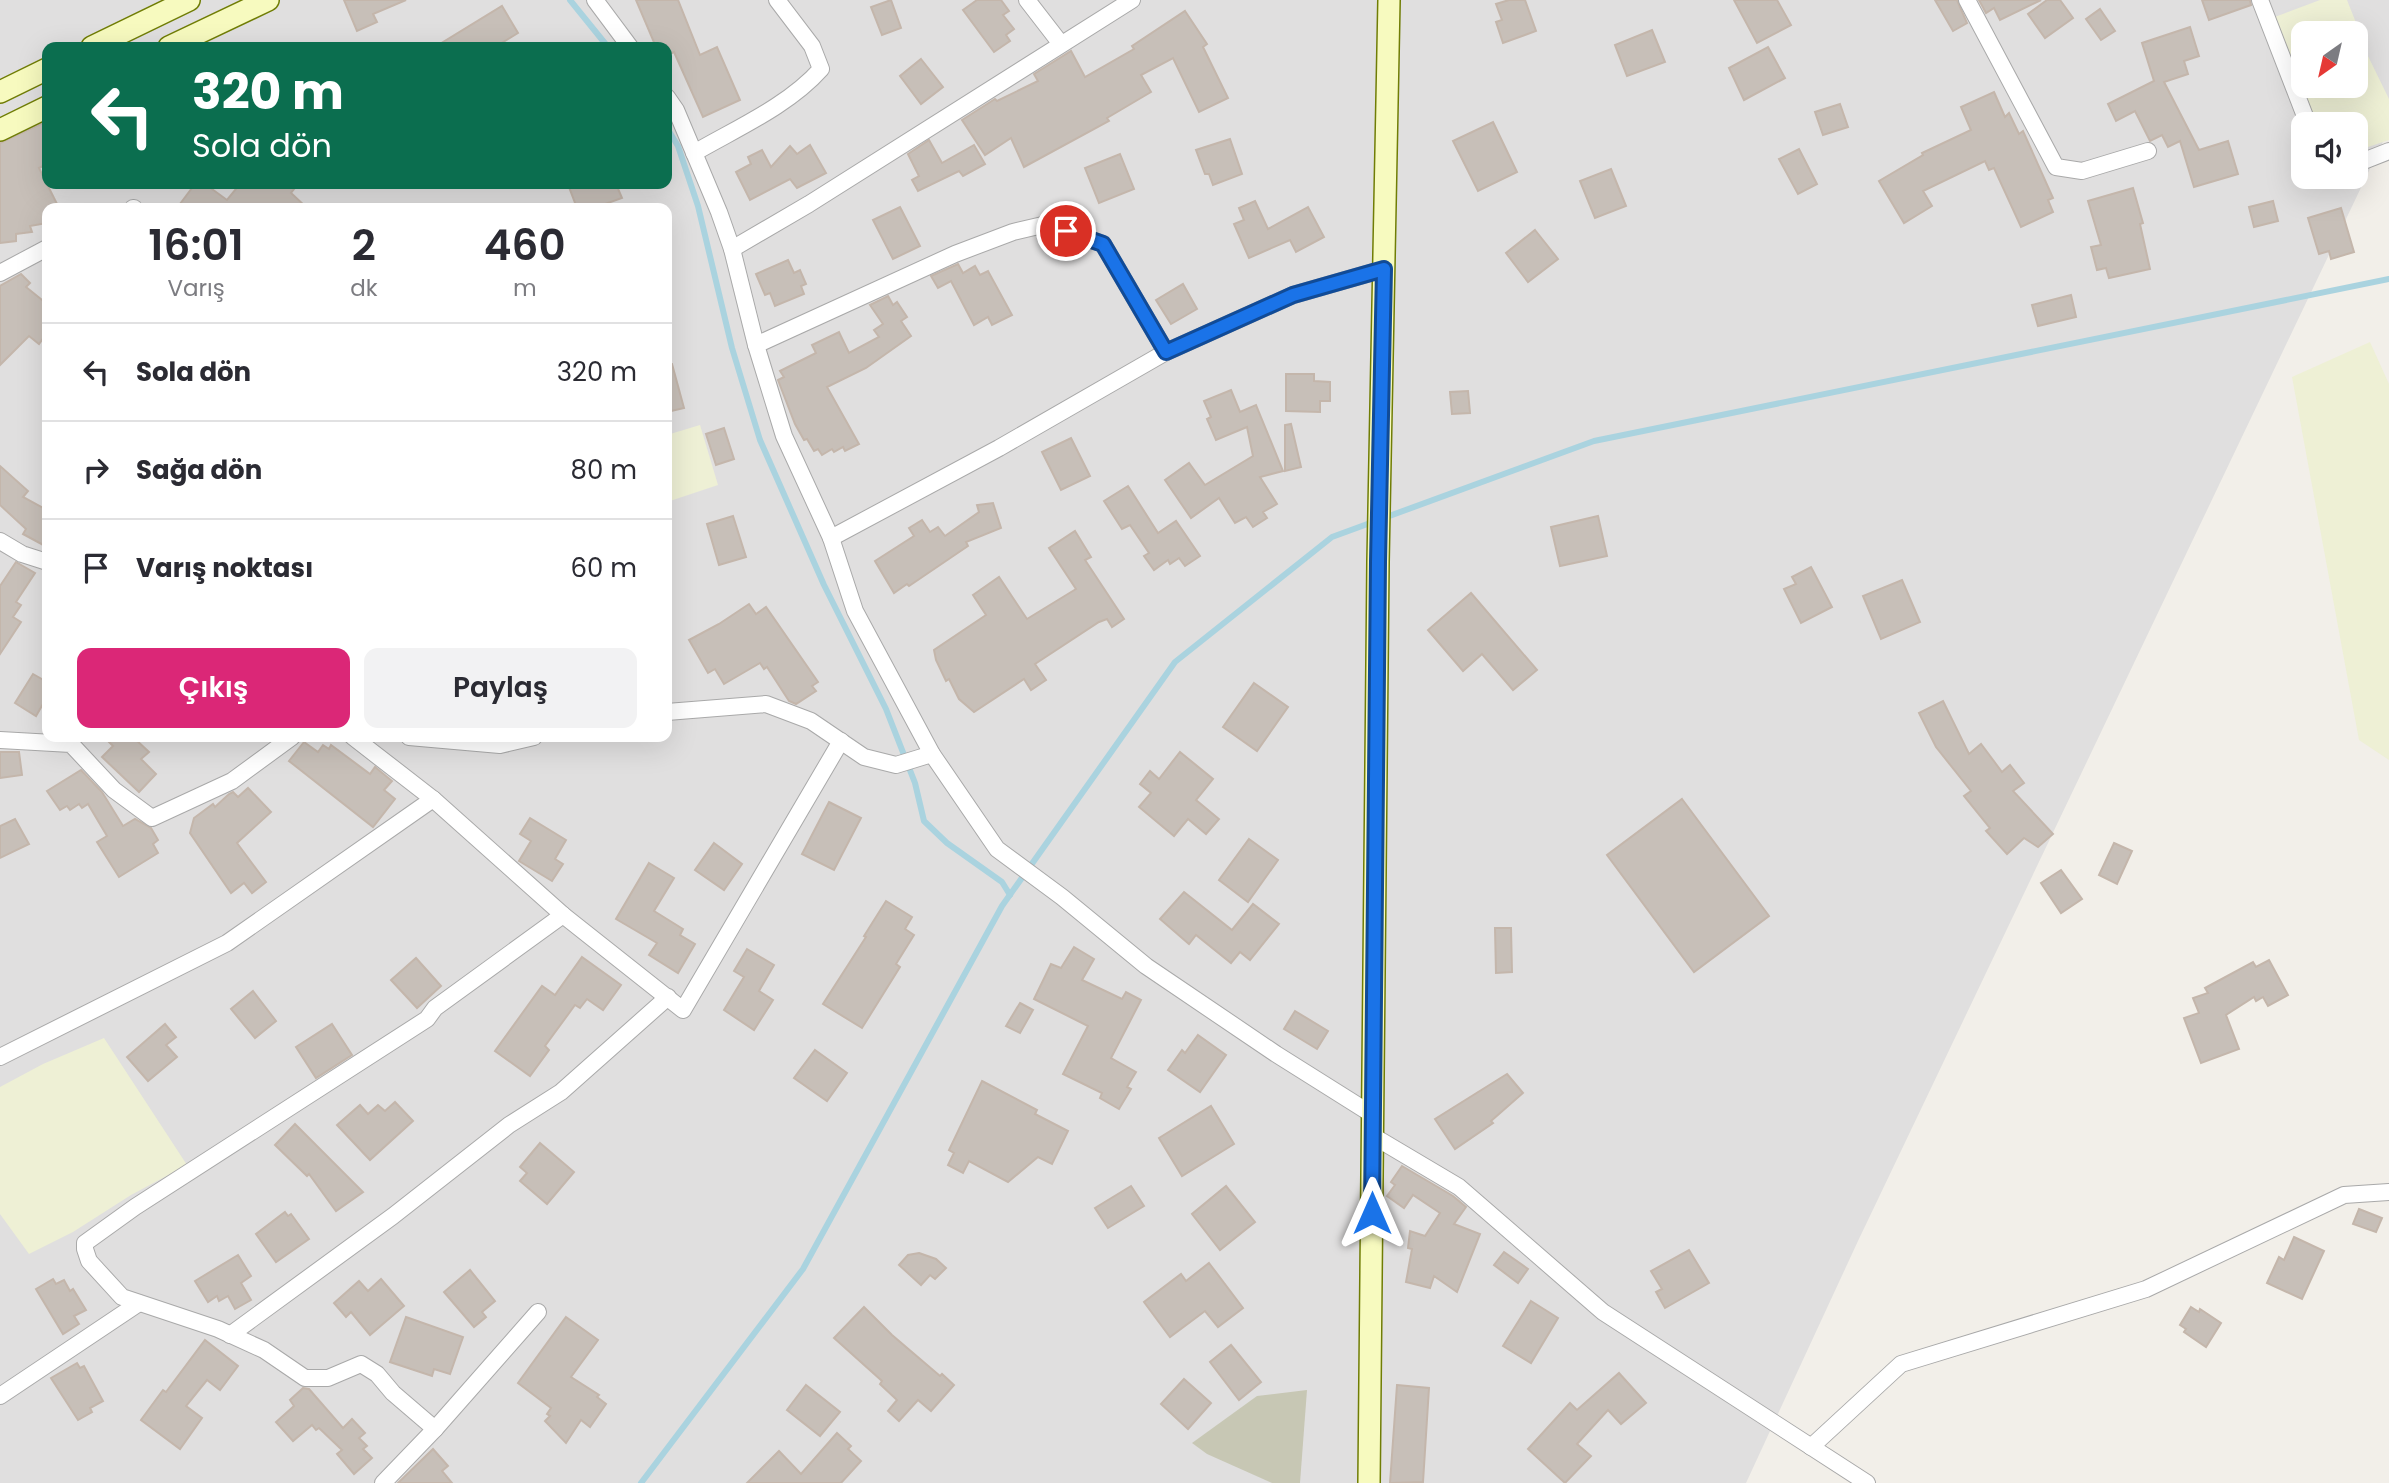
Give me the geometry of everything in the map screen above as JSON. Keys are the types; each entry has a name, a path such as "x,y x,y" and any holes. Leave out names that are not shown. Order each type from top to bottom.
{"main road":[{"path":"102,42 189,0"},
{"path":"180,42 268,0"},
{"path":"1369,1483 1378,562 1389,0"},
{"path":"0,92 42,71"},
{"path":"0,130 42,109"}],"street":[{"path":"596,0 626,42"},
{"path":"694,153 765,112 810,81 821,69 813,46 776,0"},
{"path":"1027,0 1061,44"},
{"path":"732,249 809,204 1132,0"},
{"path":"1967,0 2056,167 2082,171 2148,151"},
{"path":"2260,0 2303,112"},
{"path":"672,104 677,110 732,249 756,345 784,436 831,538 855,611 925,756 997,849 1062,897 1146,966 1276,1054 1459,1187 1603,1312 1867,1483"},
{"path":"2368,159 2389,151"},
{"path":"756,345 955,254 1013,232 1047,224 1103,244 1166,352"},
{"path":"0,273 42,251"},
{"path":"831,538 999,448 1166,352 1293,295 1384,269"},
{"path":"0,541 22,554 42,560"},
{"path":"672,712 766,704 811,721 864,757 896,765 925,756"},
{"path":"0,740 71,744 114,790 152,818 232,781 285,742"},
{"path":"359,742 433,799 563,915 683,1010 841,741"},
{"path":"466,742 500,745 513,742"},
{"path":"0,1057 227,943 433,799"},
{"path":"435,1429 393,1394 377,1374 361,1364 328,1378 305,1378 264,1350 230,1335 122,1297 89,1261 85,1243 427,1019 435,1008 563,915"},
{"path":"230,1335 393,1216 509,1125 561,1092 668,998"},
{"path":"1811,1447 1901,1364 2146,1289 2344,1195 2389,1192"},
{"path":"0,1396 139,1303"},
{"path":"383,1483 435,1429 538,1311"}],"shaded area":[{"path":"0,0 2389,0 2389,129 2368,173 2368,112 2291,112 2291,189 2360,189 1858,1241 1746,1483 0,1483"},
{"path":"2320,0 2347,0 2355,21 2291,21 2291,59 2275,17"},
{"path":"2368,56 2389,99 2389,140 2368,147 2368,112 2312,112 2307,98 2368,98"},
{"path":"2370,342 2389,384 2389,760 2359,740 2292,377"},
{"path":"700,425 718,485 672,500 672,433"},
{"path":"104,1038 187,1165 131,1195 73,1232 29,1254 0,1214 0,1087 43,1064"},
{"path":"1307,1390 1300,1483 1272,1483 1207,1454 1192,1443 1257,1396"}],"building":[{"path":"344,0 406,0 373,14 377,22 357,31"},
{"path":"636,0 678,0 700,55 717,47 740,100 703,117 674,52 672,53 672,42 654,42"},
{"path":"891,0 901,28 882,35 871,7"},
{"path":"977,0 1001,0 1009,11 1003,15 1014,29 1006,35 1010,41 994,52 963,10"},
{"path":"1509,0 1525,0 1536,31 1503,43 1496,22 1502,20 1496,4"},
{"path":"1734,0 1777,0 1791,25 1757,43"},
{"path":"1935,0 1957,0 1967,23 1953,31"},
{"path":"1979,0 2041,0 2000,20 1994,8 1986,13"},
{"path":"2047,0 2060,0 2073,18 2045,38 2028,14"},
{"path":"2202,0 2250,0 2251,5 2209,20"},
{"path":"502,6 518,33 503,42 443,42"},
{"path":"2100,9 2115,31 2101,40 2086,19"},
{"path":"1185,11 1207,44 1203,47 1228,98 1199,112 1173,58 1141,75 1151,92 1107,118 1109,121 1024,167 1011,138 985,155 962,120 995,99 997,101 1038,81 1034,74 1071,51 1085,77 1134,49 1132,46"},
{"path":"2190,27 2199,56 2184,61 2188,74 2164,82 2199,150 2228,141 2238,174 2194,187 2180,141 2168,147 2162,135 2150,141 2135,111 2116,121 2108,104 2154,81 2142,43"},
{"path":"1652,30 1665,62 1627,76 1615,45"},
{"path":"1768,47 1785,78 1744,100 1729,68"},
{"path":"921,59 943,87 921,104 900,76"},
{"path":"1994,92 2005,117 2009,113 2019,134 2023,131 2053,198 2048,200 2053,212 2021,227 1994,168 1989,170 1985,161 1923,191 1932,206 1904,223 1879,181 1923,155 1922,153 1971,130 1961,107"},
{"path":"1840,104 1848,127 1823,135 1815,112"},
{"path":"1493,122 1517,172 1478,191 1453,141"},
{"path":"42,123 42,166 39,168 42,174 42,189 50,189 56,203 42,203 42,224 30,226 32,232 16,234 16,241 0,243 0,143"},
{"path":"1230,139 1242,174 1213,185 1209,174 1205,174 1196,150"},
{"path":"929,140 942,163 974,145 985,164 963,176 959,171 918,191 912,180 919,176 908,154"},
{"path":"810,145 826,173 797,188 790,179 750,200 736,172 751,164 748,157 762,150 771,167 790,146 797,154"},
{"path":"1799,149 1817,184 1798,194 1779,159"},
{"path":"1120,154 1134,189 1099,203 1085,168"},
{"path":"1611,169 1626,206 1595,218 1580,181"},
{"path":"2133,188 2143,223 2140,224 2150,269 2109,278 2106,268 2097,270 2091,247 2101,245 2088,201"},
{"path":"191,189 212,189 227,200 236,189 294,189 291,193 302,203 181,203"},
{"path":"570,189 618,189 622,198 608,203 575,203"},
{"path":"1255,201 1268,229 1308,207 1324,237 1296,252 1290,240 1249,258 1234,224 1244,220 1239,208"},
{"path":"2273,201 2278,221 2254,227 2249,207"},
{"path":"900,207 920,246 893,259 873,220"},
{"path":"2341,208 2354,252 2331,259 2329,251 2319,254 2308,218"},
{"path":"1535,230 1558,259 1528,282 1506,253"},
{"path":"788,260 794,273 800,270 806,284 801,286 804,294 775,306 770,293 765,295 756,274"},
{"path":"958,264 963,273 975,266 980,275 988,271 1012,315 992,325 988,317 974,325 951,281 938,288 931,276"},
{"path":"21,274 30,283 26,287 42,300 42,340 39,344 29,336 0,365 0,286"},
{"path":"1183,284 1197,309 1171,324 1156,300"},
{"path":"2071,295 2076,317 2038,326 2032,305"},
{"path":"888,296 893,305 897,302 907,317 901,321 911,336 866,368 827,387 859,444 845,451 843,447 834,452 832,449 822,455 818,449 814,451 807,439 804,440 795,424 778,380 784,377 780,371 816,353 812,345 839,332 849,353 879,337 874,330 883,324 870,305"},
{"path":"672,364 684,408 672,411"},
{"path":"1286,374 1314,374 1314,381 1330,382 1330,401 1320,401 1320,412 1286,411"},
{"path":"1231,390 1240,412 1256,405 1283,471 1260,477 1277,504 1263,512 1267,518 1253,527 1246,517 1235,523 1219,498 1191,518 1165,480 1189,463 1205,485 1253,456 1247,427 1216,440 1207,419 1211,417 1204,401"},
{"path":"1468,391 1470,413 1452,414 1450,392"},
{"path":"1291,424 1301,467 1285,471 1285,425"},
{"path":"724,428 734,459 716,465 706,434"},
{"path":"1071,438 1090,476 1061,490 1042,452"},
{"path":"0,466 28,491 23,497 42,507 42,544 23,534 26,529 0,505"},
{"path":"1128,486 1158,533 1176,521 1200,556 1185,566 1179,558 1170,564 1168,560 1154,570 1144,556 1149,553 1130,525 1122,529 1104,501"},
{"path":"993,503 1001,528 966,542 968,546 909,586 907,584 894,593 875,561 914,536 909,528 922,520 930,532 938,527 945,536 979,512 977,505"},
{"path":"733,516 746,557 719,565 707,524"},
{"path":"1598,516 1607,556 1560,566 1551,527"},
{"path":"1075,531 1091,557 1085,560 1124,619 1112,627 1107,619 1099,622 1035,664 1046,680 1031,690 1024,679 974,712 959,699 949,679 946,681 934,650 986,615 973,595 999,577 1027,619 1076,589 1049,548"},
{"path":"16,562 35,573 16,602 21,605 13,617 21,622 0,654 0,586"},
{"path":"1811,567 1832,607 1801,623 1784,589 1796,584 1792,577"},
{"path":"1902,580 1920,622 1881,639 1863,596"},
{"path":"1471,593 1537,670 1513,690 1482,654 1463,671 1428,630"},
{"path":"749,604 756,614 766,607 818,682 812,686 816,691 796,704 789,701 767,667 764,669 760,663 724,684 715,669 708,673 689,640"},
{"path":"33,674 42,679 42,706 36,716 15,703"},
{"path":"1254,683 1288,707 1257,751 1223,727"},
{"path":"1943,701 1969,754 1981,744 2002,772 2010,765 2024,783 2013,791 2053,834 2038,847 2024,838 2007,854 1986,831 1990,828 1964,796 1971,791 1936,747 1919,713"},
{"path":"109,742 138,742 149,752 141,759 156,774 139,792 102,757 113,746"},
{"path":"304,742 318,752 323,745 329,749 331,745 370,774 375,767 392,781 384,790 395,799 373,827 289,761"},
{"path":"0,752 19,752 22,775 0,778"},
{"path":"1180,752 1213,779 1196,800 1219,819 1206,834 1188,819 1174,836 1139,807 1151,793 1140,784 1150,771 1159,779"},
{"path":"81,770 102,792 123,826 135,819 151,828 158,840 153,844 158,853 119,877 97,842 107,836 88,804 82,808 79,804 70,810 67,806 60,810 47,791"},
{"path":"248,788 271,812 237,843 266,882 252,893 244,883 231,893 190,833 194,818 213,804 215,807 229,794 233,792 238,797"},
{"path":"1682,799 1769,916 1694,972 1607,855"},
{"path":"829,802 861,818 834,870 802,854"},
{"path":"530,818 566,840 555,859 563,864 552,881 519,861 531,841 520,834"},
{"path":"15,819 29,844 0,858 0,826"},
{"path":"1249,839 1278,860 1248,902 1219,880"},
{"path":"714,843 742,864 724,890 695,870"},
{"path":"2114,843 2132,851 2117,884 2099,875"},
{"path":"649,863 674,878 654,911 683,929 680,935 695,944 678,973 649,955 657,943 616,919"},
{"path":"2061,870 2082,899 2061,913 2041,883"},
{"path":"1184,892 1232,930 1253,904 1279,924 1250,960 1240,952 1231,963 1196,935 1189,944 1160,919"},
{"path":"886,901 912,917 905,929 914,935 896,964 900,967 862,1028 823,1004"},
{"path":"1495,928 1511,928 1512,972 1496,973"},
{"path":"1074,947 1094,959 1082,980 1122,999 1126,992 1141,1000 1111,1058 1136,1072 1127,1087 1131,1089 1119,1109 1100,1098 1102,1093 1063,1074 1088,1026 1034,999 1051,964 1061,968"},
{"path":"747,949 774,965 759,991 773,1000 754,1030 724,1010 744,977 734,971"},
{"path":"582,957 621,985 603,1010 587,999 580,1008 575,1005 545,1046 549,1050 530,1076 495,1051 542,986 555,995"},
{"path":"416,958 441,986 417,1008 391,980"},
{"path":"2269,960 2288,995 2268,1006 2263,997 2256,1001 2254,997 2226,1015 2239,1049 2201,1063 2184,1018 2199,1013 2193,998 2208,993 2205,988 2253,962 2256,967"},
{"path":"253,991 276,1021 255,1038 231,1009"},
{"path":"1020,1003 1033,1010 1020,1033 1006,1026"},
{"path":"1295,1011 1328,1031 1317,1049 1284,1029"},
{"path":"165,1024 176,1037 166,1045 177,1057 148,1081 127,1057"},
{"path":"332,1024 352,1055 316,1078 296,1047"},
{"path":"1198,1035 1226,1055 1200,1092 1168,1070 1182,1050 1185,1053"},
{"path":"815,1050 847,1073 827,1101 794,1078"},
{"path":"1507,1074 1523,1093 1491,1121 1493,1123 1455,1149 1435,1119"},
{"path":"982,1081 1037,1110 1035,1114 1068,1131 1052,1164 1038,1157 1008,1182 969,1161 963,1173 948,1165 954,1153 949,1150"},
{"path":"395,1102 413,1121 370,1160 337,1125 360,1105 368,1114 378,1105 385,1111"},
{"path":"1211,1106 1234,1144 1182,1176 1159,1138"},
{"path":"295,1124 363,1192 336,1211 309,1174 307,1176 275,1145"},
{"path":"540,1143 574,1172 547,1204 520,1181 527,1173 520,1167"},
{"path":"1402,1166 1453,1196 1466,1207 1454,1224 1480,1234 1457,1292 1434,1276 1430,1288 1406,1282 1412,1249 1408,1248 1410,1231 1425,1236 1440,1213 1413,1195 1404,1208 1387,1196 1395,1185 1391,1182"},
{"path":"1131,1186 1144,1206 1108,1228 1095,1208"},
{"path":"1226,1186 1255,1222 1220,1250 1192,1214"},
{"path":"2359,1209 2382,1218 2376,1232 2353,1224"},
{"path":"285,1212 288,1216 291,1214 309,1239 276,1262 256,1234"},
{"path":"2294,1237 2324,1251 2302,1299 2267,1283 2279,1257 2284,1260"},
{"path":"1689,1250 1709,1283 1665,1308 1656,1292 1662,1289 1651,1271"},
{"path":"1504,1252 1528,1269 1518,1283 1494,1265"},
{"path":"919,1253 936,1259 946,1268 935,1279 930,1275 921,1285 899,1265 908,1255"},
{"path":"238,1255 251,1276 241,1283 251,1300 235,1309 228,1296 219,1301 217,1296 208,1302 195,1281"},
{"path":"1209,1263 1243,1308 1218,1327 1205,1311 1170,1337 1144,1302 1181,1274 1186,1281"},
{"path":"470,1270 495,1301 482,1312 486,1317 474,1327 444,1292"},
{"path":"53,1279 56,1284 64,1280 86,1310 74,1316 79,1324 63,1334 36,1289"},
{"path":"381,1279 404,1306 370,1335 351,1312 346,1317 334,1303 359,1281 368,1291"},
{"path":"1531,1301 1558,1318 1531,1363 1503,1346"},
{"path":"864,1307 892,1335 954,1385 931,1411 918,1400 899,1421 888,1411 897,1400 880,1384 882,1381 834,1338"},
{"path":"2191,1307 2199,1312 2200,1309 2221,1323 2206,1347 2184,1332 2186,1329 2180,1325"},
{"path":"406,1317 463,1337 450,1374 434,1369 432,1376 390,1362"},
{"path":"566,1317 598,1340 571,1377 599,1395 597,1397 606,1404 590,1427 581,1420 566,1443 545,1421 550,1416 547,1414 551,1408 518,1383"},
{"path":"205,1340 238,1366 220,1390 207,1380 186,1406 202,1418 180,1449 141,1420"},
{"path":"1231,1345 1261,1382 1239,1400 1210,1362"},
{"path":"77,1363 80,1368 84,1366 103,1401 90,1408 92,1412 78,1420 51,1378"},
{"path":"1619,1373 1646,1403 1621,1424 1608,1410 1577,1444 1591,1456 1565,1483 1528,1449 1570,1403 1577,1410"},
{"path":"1184,1379 1211,1403 1188,1429 1161,1404"},
{"path":"806,1385 840,1412 820,1436 787,1410"},
{"path":"1397,1385 1429,1388 1423,1482 1390,1483"},
{"path":"303,1388 309,1389 343,1428 352,1419 365,1433 359,1438 367,1446 363,1449 372,1458 354,1474 337,1454 342,1450 319,1428 316,1430 312,1425 293,1441 276,1422 294,1406 290,1400"},
{"path":"837,1433 851,1446 848,1449 861,1461 841,1483 747,1483 779,1451 801,1474"},
{"path":"433,1449 448,1466 442,1471 452,1483 398,1483"}],"waterway":[{"path":"570,0 604,42"},
{"path":"672,136 678,146 698,206 732,348 760,440 824,585 886,709 915,783 924,821 947,843 1002,882 1010,895"},
{"path":"641,1483 803,1269 1002,906 1175,662 1332,537 1594,441 2389,279"}],"route":[{"path":"1066,231 1103,244 1166,352 1293,295 1384,269 1378,562 1372,1213"}]}
